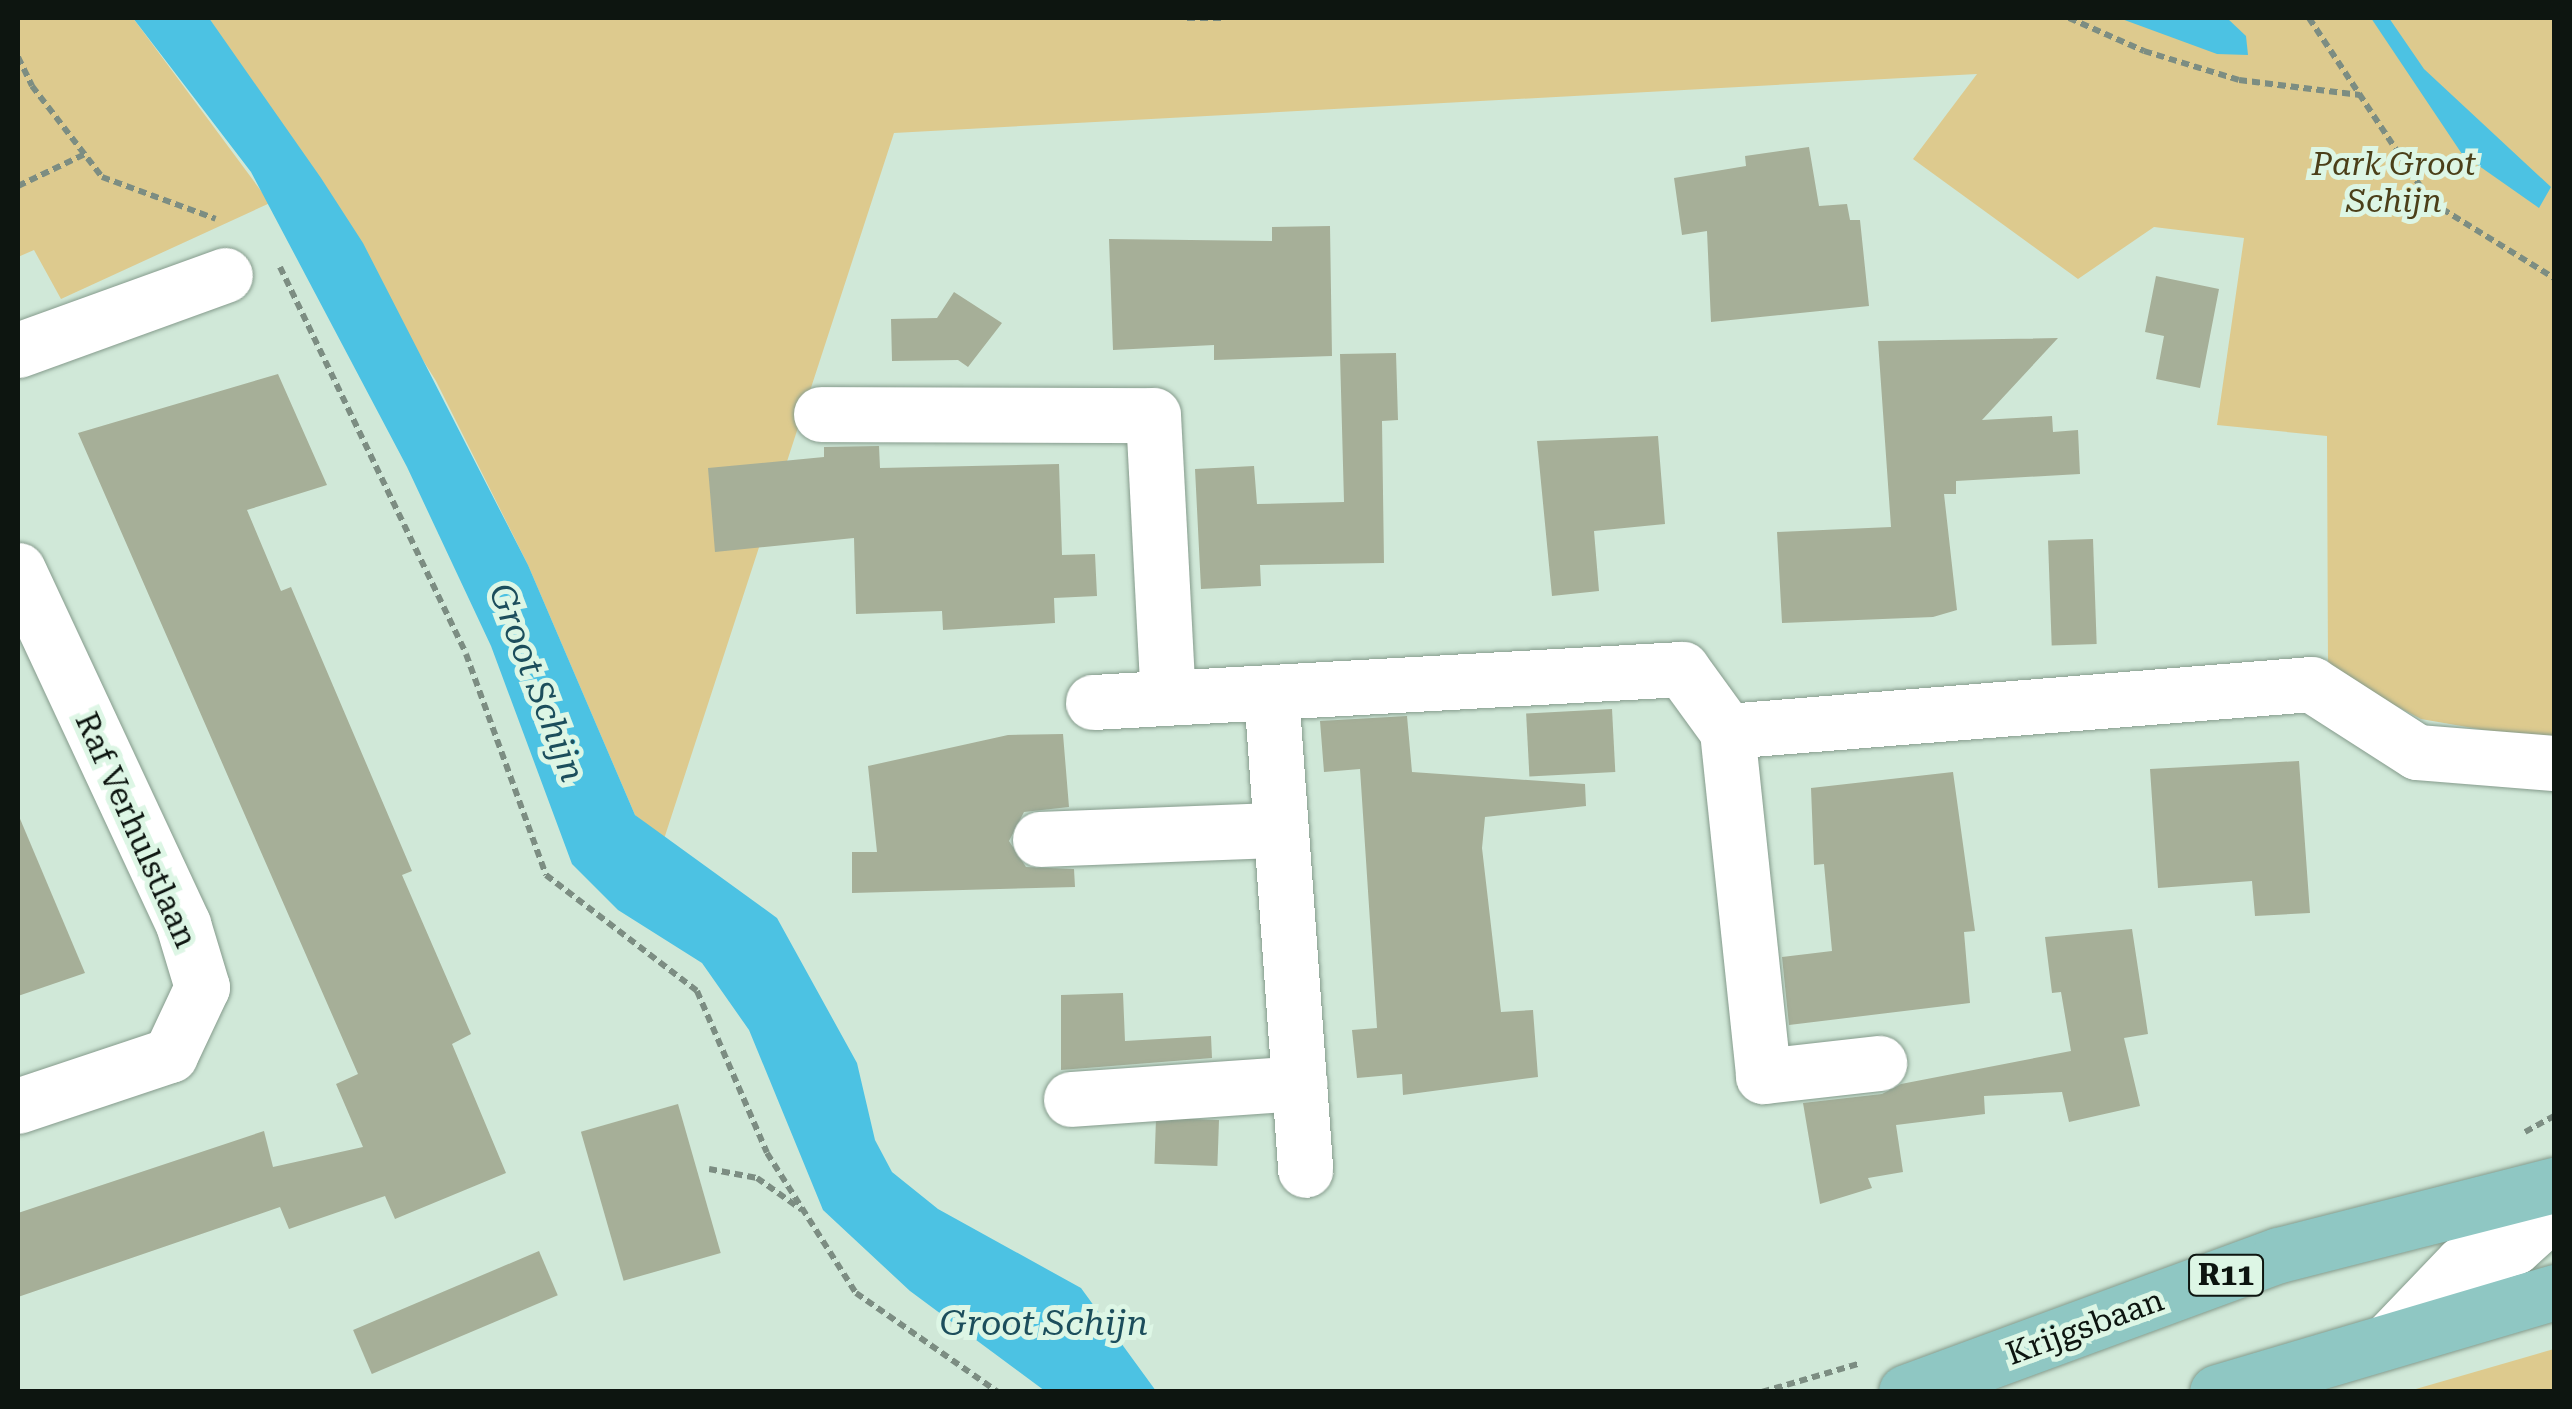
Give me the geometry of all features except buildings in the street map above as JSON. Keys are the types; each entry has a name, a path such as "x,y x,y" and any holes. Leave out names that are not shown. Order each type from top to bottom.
{"main road":[{"name":"Krijgsbaan","path":"1906,1392 2279,1255 2554,1185"},
{"path":"2217,1392 2554,1292"}],"street":[{"path":"18,350 242,251"},
{"path":"821,414 1153,416 1168,697"},
{"name":"Raf Verhulstlaan","path":"18,570 183,924 202,987 170,1055 18,1106"},
{"path":"1094,702 1682,669 1727,731 1763,1076 1879,1063"},
{"path":"1727,731 2311,684 2417,752 2554,763"},
{"path":"1272,692 1305,1170"},
{"path":"1040,839 1279,830"},
{"path":"1070,1099 1299,1083"},
{"path":"2391,1338 2462,1264 2514,1247 2554,1211"}],"path":[{"path":"1187,18 1224,18"},
{"path":"2070,18 2144,51 2239,80 2360,95"},
{"path":"2309,18 2431,202 2554,278"},
{"path":"18,57 32,86 102,177 242,251 466,654 546,875 697,991 767,1153 856,1292 998,1392"},
{"path":"18,186 85,154"},
{"path":"709,1170 757,1178 804,1212"}],"green space":[{"path":"18,18 133,18 270,203 61,299 34,250 18,257"},
{"name":"Park Groot Schijn","path":"209,18 2554,18 2554,742 2421,719 2328,670 2327,436 2217,425 2244,238 2154,227 2078,279 1913,159 1977,74 894,133 664,839 635,815 528,565 436,381"},
{"path":"2554,1349 2554,1391 2409,1391"}],"water":[{"name":"Groot Schijn","path":"133,18 209,18 321,178 363,243 528,565 635,815 777,918 857,1063 875,1140 892,1172 938,1209 1081,1288 1156,1391 1045,1391 910,1291 823,1210 749,1030 702,963 618,910 572,864 491,646 407,467 251,172"},
{"path":"2119,18 2227,18 2246,36 2248,55 2217,54"},
{"path":"2371,18 2389,18 2424,69 2551,187 2539,208 2462,154"}]}
